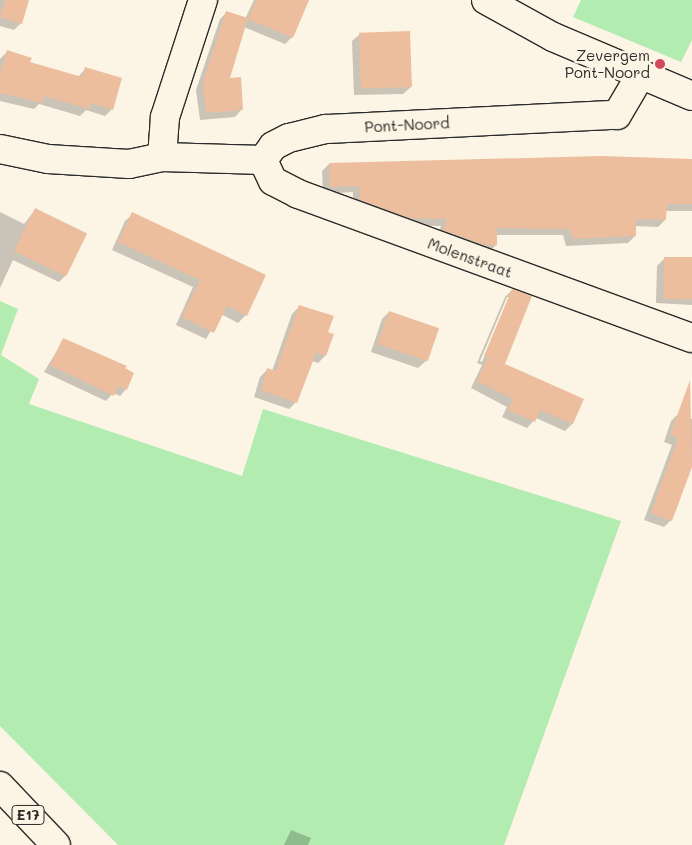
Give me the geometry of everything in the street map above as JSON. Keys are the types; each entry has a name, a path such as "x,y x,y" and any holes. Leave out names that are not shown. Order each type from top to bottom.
{"main road":[{"path":"162,157 165,118 203,0"},
{"path":"486,0 553,37 640,76 692,96"},
{"name":"Pont-Noord","path":"263,160 273,146 288,138 326,129 617,115 640,76"},
{"path":"0,149 48,158 129,164 162,157 263,160"},
{"name":"Molenstraat","path":"263,160 273,181 298,194 692,338"},
{"name":"E17","path":"0,786 56,845"}],"green space":[{"path":"581,0 692,0 692,40 681,62 573,17"},
{"path":"0,301 18,309 1,355 39,379 29,404 242,476 263,409 621,521 504,845 118,845 0,726"}],"building":[{"path":"5,0 29,0 22,24 0,17"},
{"path":"257,0 309,0 293,38 248,19"},
{"path":"226,11 248,18 230,78 241,77 243,110 206,113 203,82"},
{"path":"410,31 412,87 361,89 359,33"},
{"path":"7,50 32,58 30,62 82,77 85,67 122,78 113,110 90,103 89,109 44,96 43,103 0,93 0,73"},
{"path":"601,156 692,159 692,204 667,204 666,220 636,219 636,236 573,239 570,229 497,228 497,245 484,245 443,230 447,219 410,218 360,200 359,186 330,187 329,163"},
{"path":"35,208 87,233 66,277 14,251"},
{"path":"132,212 266,275 247,316 227,306 214,333 182,317 200,280 118,242"},
{"path":"664,257 692,257 692,299 664,299"},
{"path":"512,289 532,296 505,364 584,399 573,424 540,410 535,422 508,410 513,399 477,381 488,358 484,356"},
{"path":"299,305 334,316 328,332 334,334 326,356 316,353 297,403 261,390 267,368 276,371"},
{"path":"389,311 439,328 428,361 378,344"},
{"path":"63,338 127,366 125,368 134,373 127,390 118,386 114,396 50,365"},
{"path":"690,380 692,467 672,521 651,513 678,438 670,435"}],"place":[{"name":"Zevergem Pont-Noord","path":"660,64"}]}
